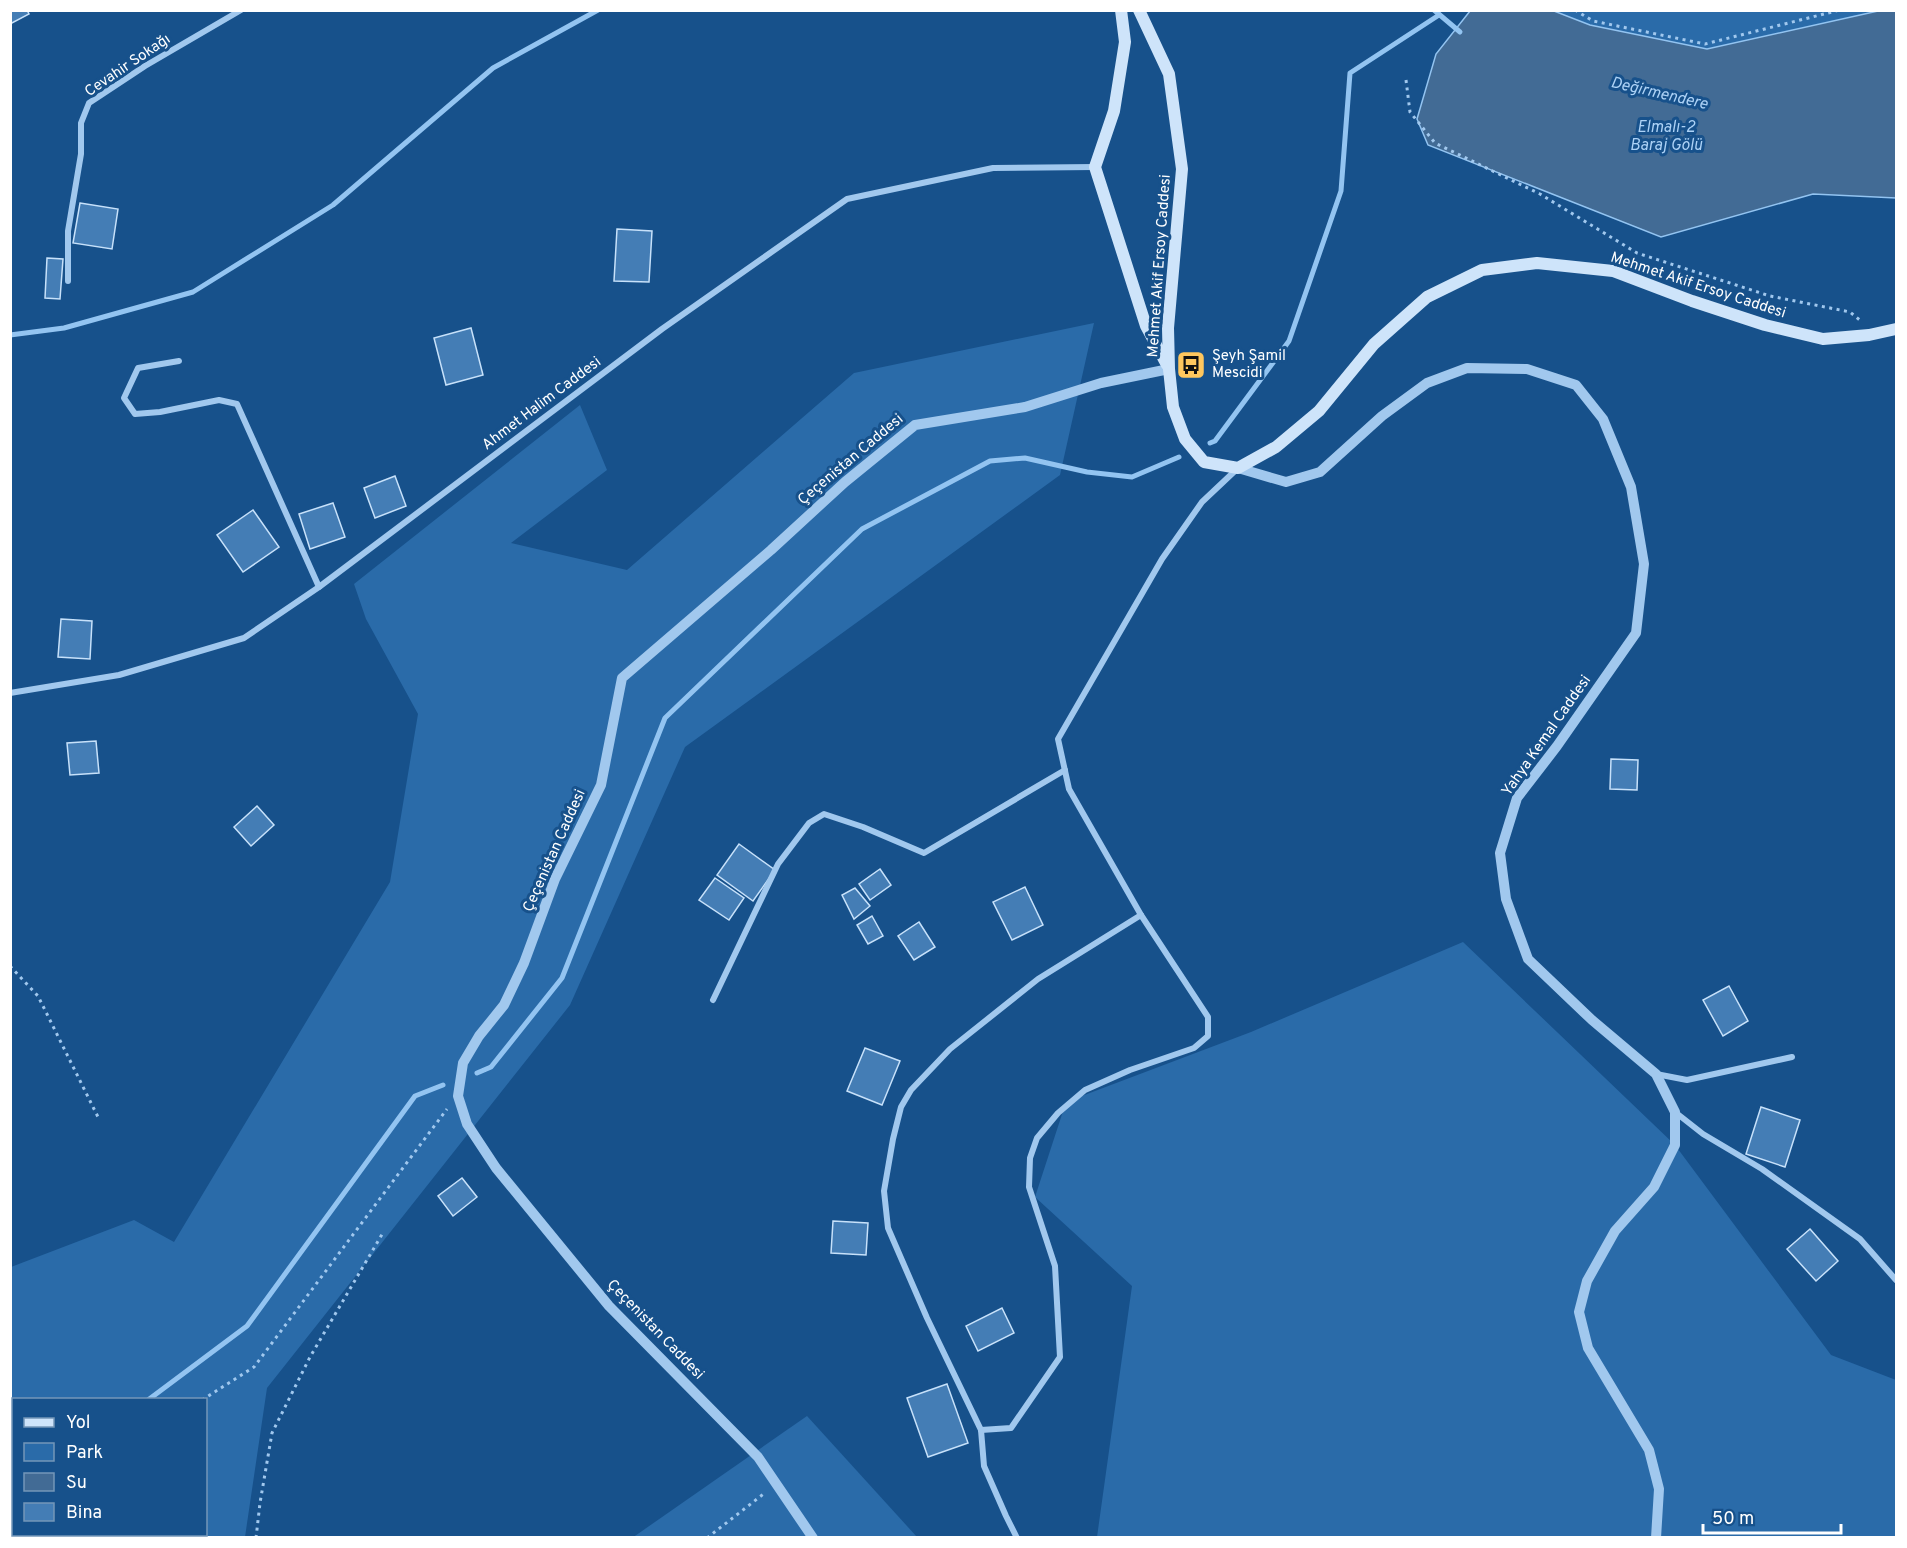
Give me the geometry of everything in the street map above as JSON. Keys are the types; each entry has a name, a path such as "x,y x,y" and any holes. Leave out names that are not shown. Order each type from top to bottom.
{"main road":[{"path":"1121,10 1125,42 1114,111 1095,167 1146,326 1169,369"},
{"name":"Mehmet Akif Ersoy Caddesi","path":"1139,10 1169,74 1182,169 1168,328 1173,407 1185,439 1204,462 1238,468 1276,447 1319,411 1374,344 1427,297 1482,270 1537,263 1614,271 1692,301 1765,325 1823,339 1896,329"}],"street":[{"name":"Cevahir Sokağı","path":"68,281 68,231 81,154 81,123 89,103 145,66 241,10"},
{"name":"Ahmet Halim Caddesi","path":"10,693 119,675 244,638 319,587 662,329 847,199 993,168 1095,167"},
{"path":"179,361 138,368 124,398 135,414 160,412 219,399 237,404 319,587"},
{"name":"Yahya Kemal Caddesi","path":"1238,468 1286,482 1320,472 1382,416 1427,382 1467,368 1527,369 1576,385 1603,419 1631,487 1644,564 1636,633 1557,746 1517,798 1500,853 1506,899 1528,959 1592,1020 1656,1074 1675,1112 1675,1145 1654,1187 1615,1231 1587,1281 1579,1312 1588,1348 1649,1450 1659,1489 1656,1538"},
{"name":"Çeçenistan Caddesi","path":"813,1538 758,1457 609,1306 496,1168 467,1124 458,1096 463,1063 479,1036 504,1005 524,963 555,879 602,785 622,678 845,482 915,425 1025,407 1101,382 1169,369"},
{"path":"981,1430 1011,1428 1060,1357 1055,1266 1029,1187 1030,1158 1037,1138 1058,1113 1085,1090 1130,1070 1194,1048 1208,1036 1208,1017 1141,915 1069,789 1058,739 1162,559 1202,502 1238,468"},
{"path":"713,1000 778,864 809,823 824,814 863,827 924,853 1065,770"},
{"path":"1017,1538 984,1466 981,1430 927,1318 888,1228 884,1191 901,1107 911,1090 950,1049 1038,979 1141,915"},
{"path":"1656,1074 1687,1080 1792,1056"},
{"path":"1675,1112 1703,1134 1762,1169 1860,1239 1896,1280"}],"path":[{"path":"1575,10 1593,21 1705,44 1840,10"},
{"path":"1406,80 1410,112 1435,143 1540,194 1637,253 1770,296 1850,312 1877,333"},
{"path":"10,966 38,996 98,1117"},
{"path":"205,1398 254,1366 458,1096"},
{"path":"256,1538 272,1432 310,1357 384,1232"},
{"path":"707,1538 776,1484"}],"green space":[{"path":"1554,11 1878,11 1707,49 1590,25"},
{"path":"1094,323 1060,475 685,747 570,1005 267,1388 245,1537 11,1538 11,1267 134,1220 174,1242 390,882 418,714 366,619 354,584 580,405 607,470 511,543 627,570 854,373"},
{"path":"1463,942 1675,1145 1831,1355 1896,1380 1896,1537 1097,1537 1132,1286 1035,1197 1066,1102 1251,1032"},
{"path":"807,1416 917,1537 632,1538"}],"water":[{"name":"Elmalı-2 Baraj Gölü","path":"1470,11 1554,11 1590,25 1707,49 1878,11 1896,11 1896,198 1813,194 1661,237 1428,145 1417,119 1436,54"}],"building":[{"path":"10,10 27,10 29,14 10,24"},
{"path":"80,203 118,209 112,249 73,243"},
{"path":"617,229 652,231 649,282 614,281"},
{"path":"47,258 63,259 60,299 45,298"},
{"path":"471,328 483,375 446,385 434,338"},
{"path":"395,476 406,506 375,518 364,488"},
{"path":"333,503 345,537 310,549 299,514"},
{"path":"253,510 279,547 243,572 217,535"},
{"path":"61,619 92,621 90,659 58,657"},
{"path":"96,741 99,773 70,775 67,743"},
{"path":"1611,759 1638,760 1637,790 1610,789"},
{"path":"257,806 274,825 251,846 234,827"},
{"path":"739,844 775,870 753,901 717,875"},
{"path":"880,869 891,885 870,900 859,884"},
{"path":"715,878 744,898 729,920 699,900"},
{"path":"1025,887 1043,925 1012,940 993,902"},
{"path":"855,888 870,906 854,919 842,895"},
{"path":"872,916 883,936 868,944 857,925"},
{"path":"919,922 935,947 914,960 898,936"},
{"path":"1729,986 1748,1021 1723,1036 1703,1000"},
{"path":"865,1048 900,1061 882,1105 847,1091"},
{"path":"1761,1107 1800,1120 1785,1167 1746,1154"},
{"path":"462,1178 477,1197 453,1216 438,1196"},
{"path":"833,1221 868,1223 866,1255 831,1253"},
{"path":"1810,1229 1838,1261 1816,1281 1787,1249"},
{"path":"1002,1308 1014,1333 978,1351 966,1326"},
{"path":"947,1384 968,1443 928,1457 907,1398"}],"waterway":[{"path":"10,335 64,328 193,292 333,205 493,68 598,10"},
{"name":"Değirmendere","path":"1434,10 1460,32"},
{"path":"1210,443 1215,441 1289,341 1341,191 1350,73 1439,15"},
{"path":"477,1073 491,1067 562,978 665,718 862,529 990,461 1025,458 1087,472 1132,477 1179,457"},
{"path":"151,1398 247,1326 415,1096 443,1085"}],"place":[{"name":"Şeyh Şamil Mescidi","path":"1191,365"}]}
